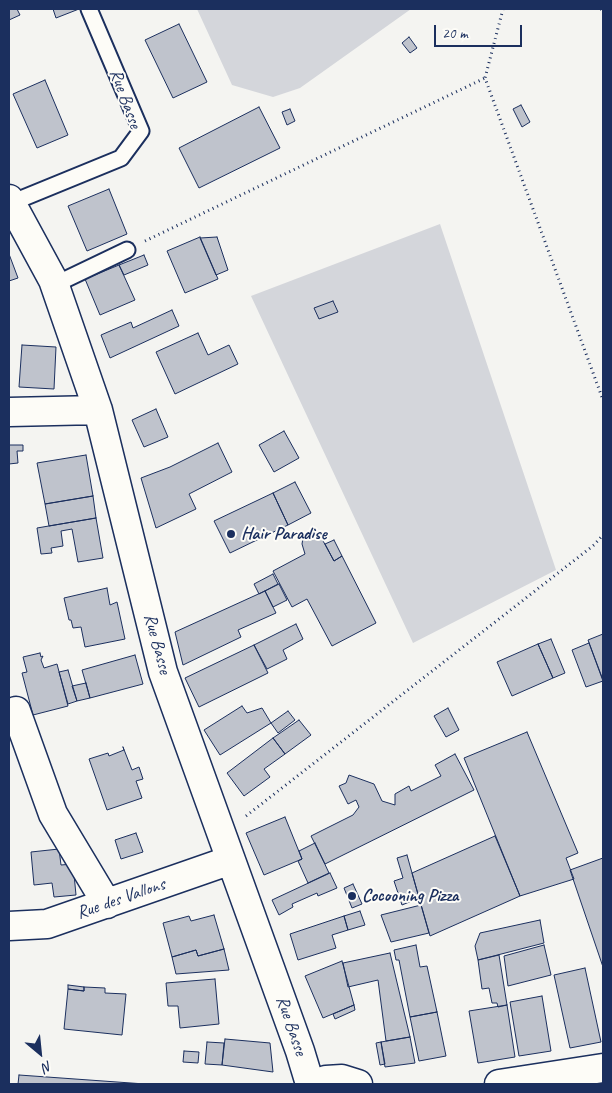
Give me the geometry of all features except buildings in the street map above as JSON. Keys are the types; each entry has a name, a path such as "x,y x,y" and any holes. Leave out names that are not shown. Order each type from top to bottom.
{"street":[{"name":"Rue Basse","path":"10,201 54,285 98,410 163,672 310,1084"},
{"path":"9,412 98,410"},
{"path":"16,711 54,814 107,904"},
{"name":"Rue des Vallons","path":"9,926 47,924 107,904 226,848"},
{"path":"499,1084 603,1068"},
{"path":"316,1084 326,1080 342,1079 358,1084"}],"lane":[{"name":"Rue Basse","path":"10,201 121,158 141,131 89,9"},
{"path":"54,285 127,250"}],"path":[{"path":"503,9 485,78 603,400"},
{"path":"127,250 485,78"},
{"path":"226,848 587,551 603,535"}],"shaded area":[{"path":"197,9 411,9 300,88 273,97 232,85"},
{"path":"440,224 556,570 413,643 251,296"}],"place":[{"name":"Hair Paradise","path":"231,534"},
{"name":"Cocooning Pizza","path":"352,896"}]}
